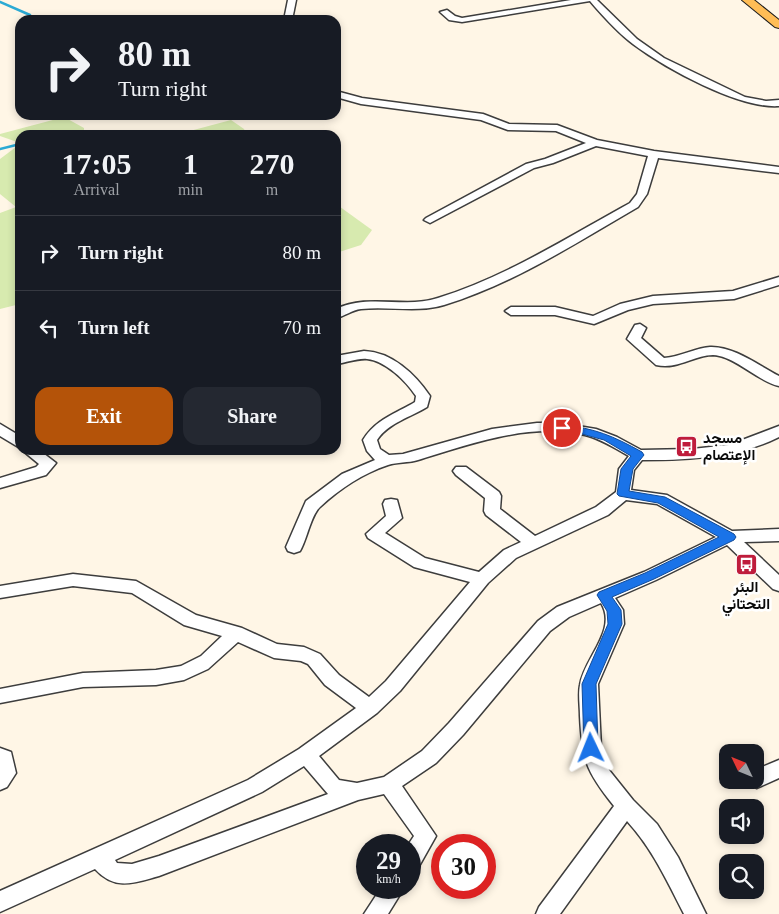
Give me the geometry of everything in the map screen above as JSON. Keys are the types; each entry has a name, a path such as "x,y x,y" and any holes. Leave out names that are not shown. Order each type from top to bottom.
{"main road":[{"path":"747,0 779,25"}],"street":[{"path":"289,15 292,0"},
{"path":"444,12 452,18 462,20 586,0"},
{"path":"593,0 634,41 661,60 742,99 766,104 779,103"},
{"path":"341,95 361,101 483,117 508,127 558,128 595,143 654,154 779,170"},
{"path":"430,220 530,166 549,161 595,143"},
{"path":"341,311 356,306 408,306 438,303 503,276 634,205 642,194 654,154"},
{"path":"511,311 555,311 594,320 624,307 652,300 734,295 779,281"},
{"path":"640,328 634,339 661,362 678,361 711,351 727,354 779,382"},
{"path":"341,359 368,355 379,359 408,377 423,396 422,404 380,427 373,434 370,440 376,454 387,460"},
{"path":"294,547 312,505 347,478 387,460 404,459 500,432 538,428 583,430 608,438 638,455 669,456 739,448 767,438 779,431"},
{"path":"0,429 15,440"},
{"path":"0,483 41,471 48,462 38,455"},
{"path":"0,902 255,786 306,755 370,708 393,686 482,579 510,554 532,542 602,512 623,494 627,469 638,455"},
{"path":"461,471 493,496 492,511 532,542"},
{"path":"623,494 661,499 729,537 779,585"},
{"path":"391,504 394,518 374,534 420,563 482,579"},
{"path":"98,857 112,872 132,874 159,866 357,792 389,784 429,757 456,729 544,626 563,612 650,576 729,537 779,535"},
{"path":"0,592 73,580 136,587 190,620 236,633 274,651 304,654 314,659 332,680 370,708"},
{"path":"604,595 614,610 615,624 589,684 591,748 601,775 626,806 650,831 695,914"},
{"path":"0,696 83,680 168,678 194,669 212,658 236,633"},
{"path":"306,755 333,787 357,792"},
{"path":"0,756 4,758 6,773 0,781"},
{"path":"764,776 779,768"},
{"path":"389,784 426,836 421,844"},
{"path":"546,914 626,806"},
{"path":"375,914 385,899"}],"green space":[{"path":"53,120 69,120 84,128 84,130 15,130"},
{"path":"231,120 244,130 194,130"},
{"path":"15,130 15,141 0,136 0,134"},
{"path":"15,148 15,206 0,194 0,159"},
{"path":"15,207 15,305 0,309 0,213"},
{"path":"341,208 372,230 361,245 341,251"}],"waterway":[{"path":"0,2 30,15"},
{"path":"0,149 15,145"}],"place":[{"name":"مسجد الإعتصام","path":"687,447"},
{"name":"البئر التحتاني","path":"746,564"}],"route":[{"path":"562,428 583,430 608,438 638,455 627,469 623,494 661,499 729,537 650,576 604,595 614,610 615,624 589,684 591,748"}]}
